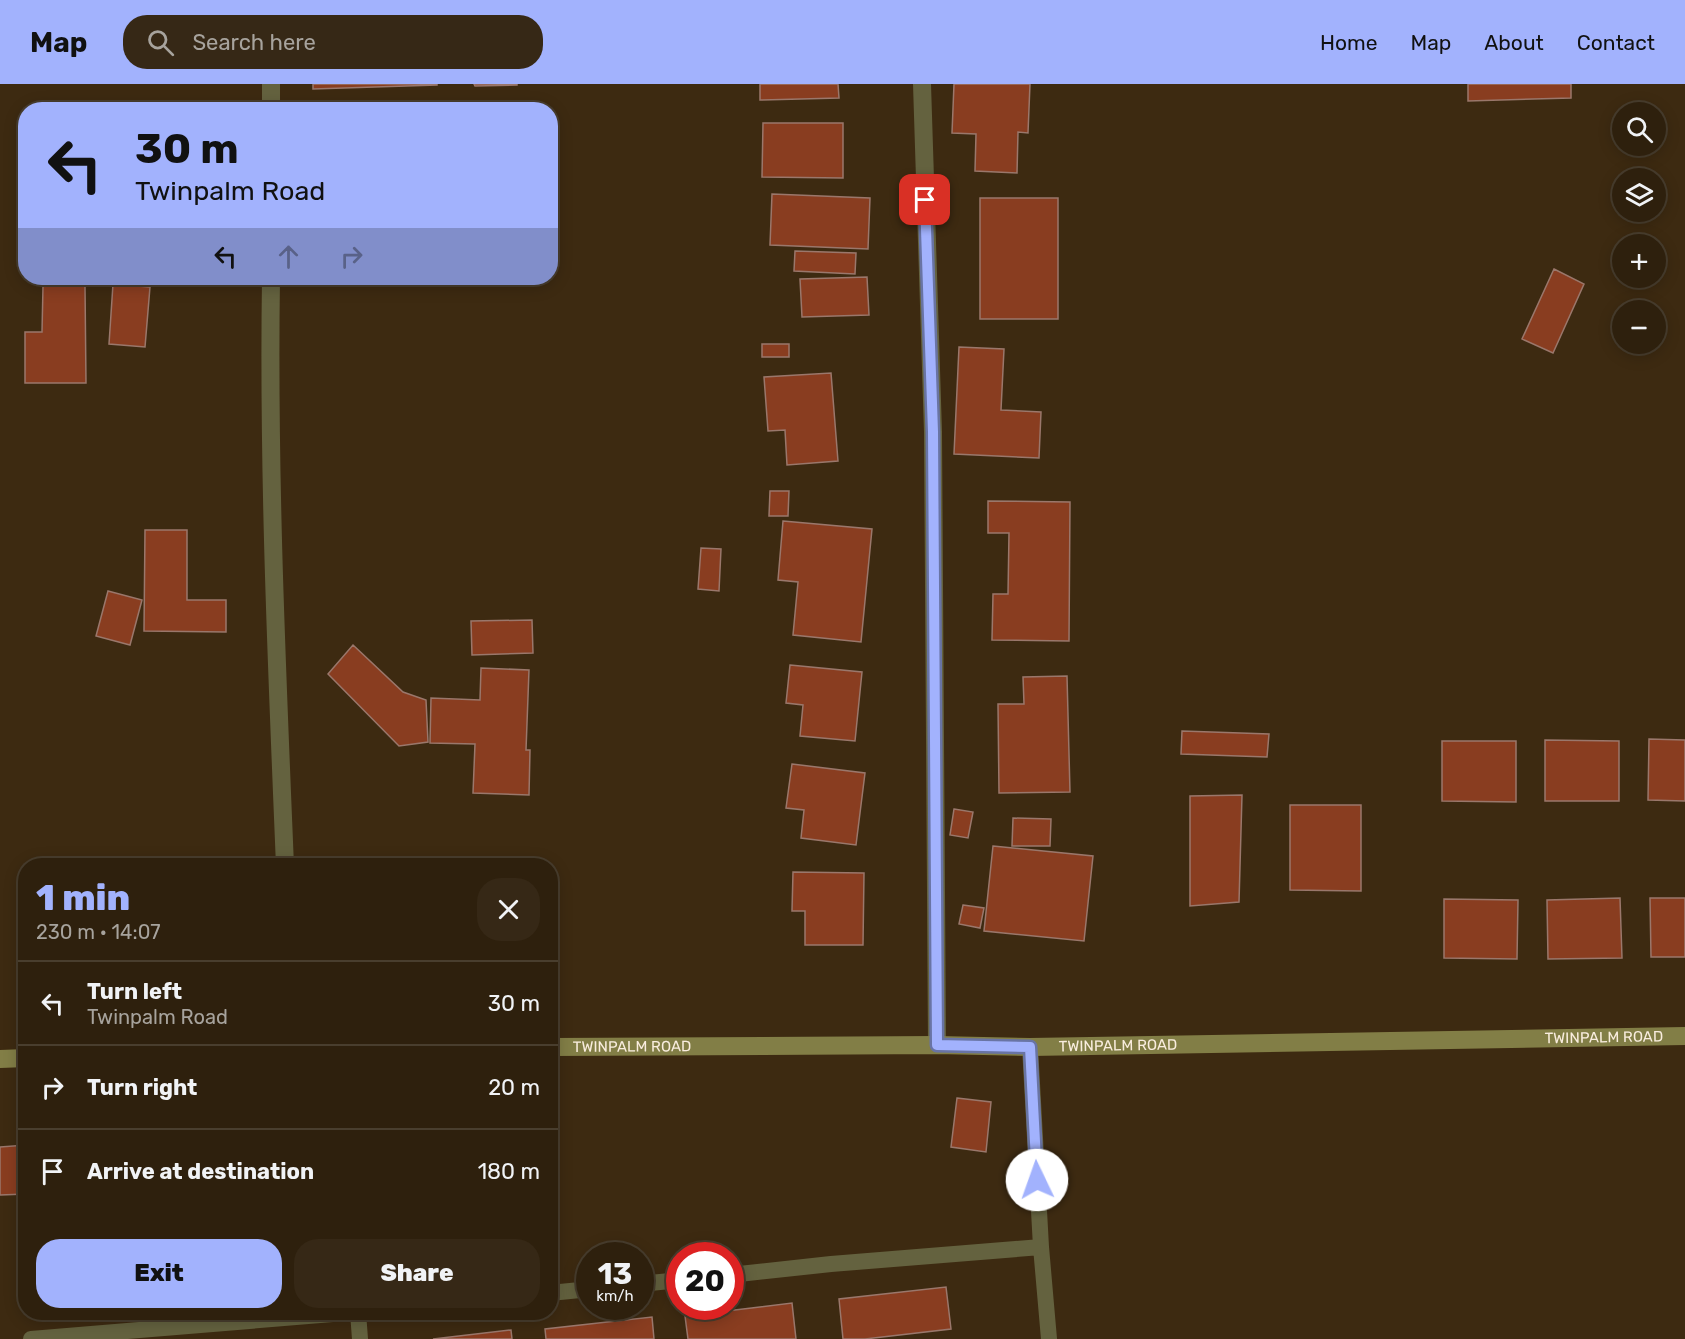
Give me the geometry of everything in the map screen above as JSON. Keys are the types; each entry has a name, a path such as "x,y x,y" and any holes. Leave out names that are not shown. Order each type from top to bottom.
{"main road":[{"name":"TWINPALM ROAD","path":"558,1047 937,1045 1030,1047 1685,1036"},
{"path":"0,1059 18,1058"}],"street":[{"path":"271,84 271,102"},
{"path":"922,84 933,432 937,1045"},
{"path":"271,285 272,534 285,858"}],"lane":[{"path":"1030,1047 1041,1247 1050,1339"},
{"path":"744,1274 1041,1247"},
{"path":"558,1292 576,1290"},
{"path":"31,1339 261,1320"},
{"path":"359,1320 360,1339"}],"building":[{"path":"313,84 437,84 437,85 313,89"},
{"path":"474,84 517,84 517,85 475,86"},
{"path":"760,84 838,84 839,98 760,100"},
{"path":"954,84 1030,84 1028,133 1018,132 1017,173 975,171 976,134 952,133"},
{"path":"1468,84 1571,84 1571,98 1468,101"},
{"path":"763,123 843,123 843,178 762,177"},
{"path":"772,194 870,198 868,249 770,245"},
{"path":"980,198 1058,198 1058,319 980,319"},
{"path":"795,251 856,253 855,274 794,271"},
{"path":"1554,269 1584,284 1553,353 1522,339"},
{"path":"867,277 869,315 802,317 800,279"},
{"path":"113,285 150,287 145,347 109,344"},
{"path":"43,286 85,286 86,383 25,383 25,332 42,332"},
{"path":"762,344 789,344 789,357 762,357"},
{"path":"959,347 1004,349 1001,410 1041,412 1039,458 954,454"},
{"path":"831,373 838,461 787,465 785,430 768,431 764,377"},
{"path":"770,491 789,491 788,516 769,516"},
{"path":"988,501 1070,502 1069,641 992,640 993,594 1008,594 1009,533 988,533"},
{"path":"783,521 872,529 861,642 793,635 798,582 778,580"},
{"path":"145,530 187,530 187,600 226,600 226,632 144,631"},
{"path":"701,548 721,549 719,591 698,589"},
{"path":"108,591 142,600 130,645 96,636"},
{"path":"532,620 533,653 472,655 471,621"},
{"path":"353,645 403,692 426,700 428,742 399,746 328,674"},
{"path":"790,665 862,672 855,741 800,736 803,705 786,703"},
{"path":"481,668 529,670 526,750 530,750 529,795 473,793 475,744 430,743 431,698 480,700"},
{"path":"1067,676 1070,792 999,793 998,704 1024,704 1023,677"},
{"path":"1182,731 1269,734 1267,757 1181,754"},
{"path":"1649,739 1685,740 1685,801 1648,800"},
{"path":"1545,740 1619,741 1619,801 1545,801"},
{"path":"1442,741 1516,741 1516,802 1442,801"},
{"path":"792,764 865,773 856,845 801,838 804,810 786,808"},
{"path":"1242,795 1239,902 1190,906 1190,796"},
{"path":"1290,805 1361,805 1361,891 1290,890"},
{"path":"954,809 973,812 968,838 950,835"},
{"path":"1013,818 1051,819 1050,846 1012,846"},
{"path":"993,846 1093,856 1084,941 984,931"},
{"path":"793,872 864,873 863,945 805,945 805,911 792,911"},
{"path":"1620,898 1622,958 1548,959 1547,900"},
{"path":"1650,898 1685,898 1685,957 1651,957"},
{"path":"1444,899 1518,900 1517,959 1444,958"},
{"path":"963,905 984,908 980,928 959,924"},
{"path":"957,1098 991,1102 986,1152 951,1147"},
{"path":"18,1146 18,1194 0,1195 0,1147"},
{"path":"946,1287 951,1329 865,1339 843,1339 839,1299"},
{"path":"792,1303 796,1339 688,1339 686,1320 744,1320 744,1309"},
{"path":"625,1320 652,1320 654,1339 546,1339 545,1329"},
{"path":"511,1330 512,1339 433,1339"}],"route":[{"path":"925,200 933,432 937,1045 1030,1047 1037,1180"}]}
